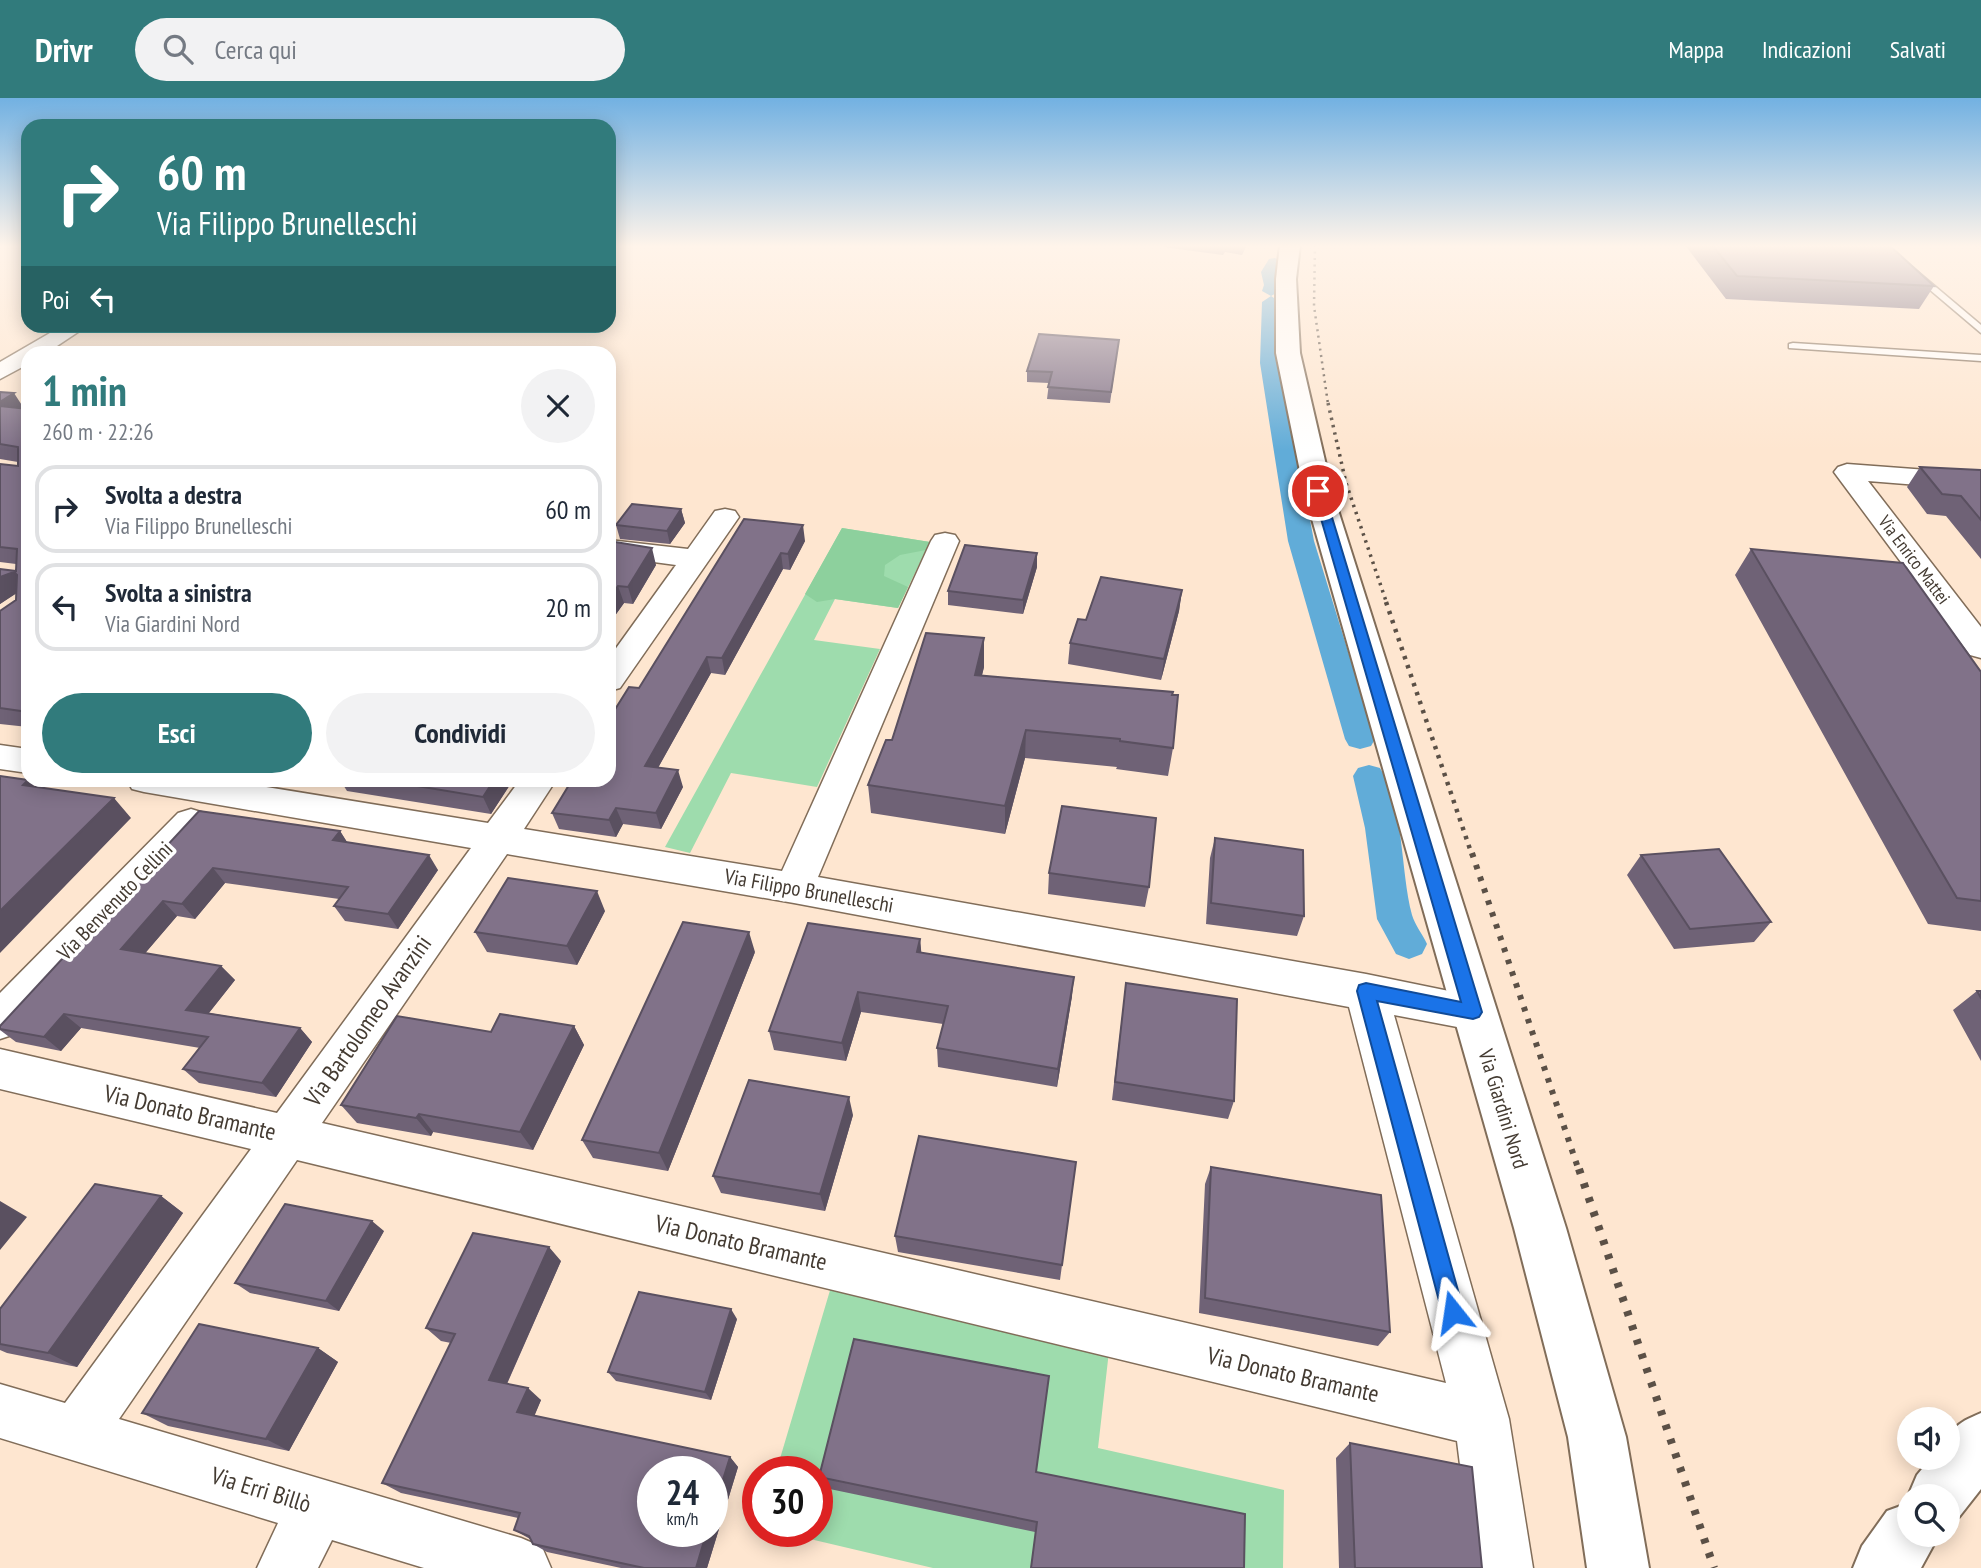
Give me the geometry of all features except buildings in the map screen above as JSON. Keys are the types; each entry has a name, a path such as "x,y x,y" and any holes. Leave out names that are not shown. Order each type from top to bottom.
{"main road":[{"name":"Via Giardini Nord","path":"1287,314 1288,353 1318,491 1543,1241 1597,1437 1615,1541 1636,1568"},
{"path":"1948,1484 1981,1442"},
{"path":"1884,1568 1899,1547"}],"street":[{"path":"42,346 64,333"},
{"path":"0,372 21,359"},
{"name":"Via Enrico Mattei","path":"1981,482 1847,472 1981,648"},
{"path":"616,666 725,517"},
{"path":"794,888 945,541"},
{"path":"616,549 696,559"},
{"path":"0,757 21,760"},
{"name":"Via Filippo Brunelleschi","path":"224,787 497,839 794,888 1473,1012"},
{"name":"Via Benvenuto Cellini","path":"0,1021 224,787"},
{"name":"Via Bartolomeo Avanzini","path":"77,1433 534,787"},
{"path":"1366,991 1482,1419 1503,1568"},
{"name":"Via Donato Bramante","path":"0,1069 1482,1419"},
{"name":"Via Erri Billò","path":"0,1411 522,1568"},
{"path":"288,1568 318,1507"}],"lane":[{"path":"1962,314 1981,330"},
{"path":"1793,346 1981,358"}],"green space":[{"path":"842,528 930,542 898,608 835,599 814,640 880,649 817,787 731,773 690,853 665,847"},
{"path":"842,528 930,542 926,550 900,555 885,565 884,576 908,587 898,608 835,599 817,602 805,594"},
{"path":"831,1287 1109,1351 1098,1448 1284,1490 1283,1568 933,1568 833,1544 833,1456 781,1456"}],"waterway":[{"path":"1271,314 1270,363 1301,541 1360,739"},
{"path":"1369,776 1382,828 1395,919 1409,944"}],"railway":[{"path":"1315,314 1328,404"},
{"path":"1328,403 1346,483 1387,604"},
{"path":"1386,602 1472,855"},
{"path":"1472,853 1579,1171"},
{"path":"1579,1169 1714,1568"}],"route":[{"path":"1318,491 1473,1012 1366,991 1453,1312"}]}
